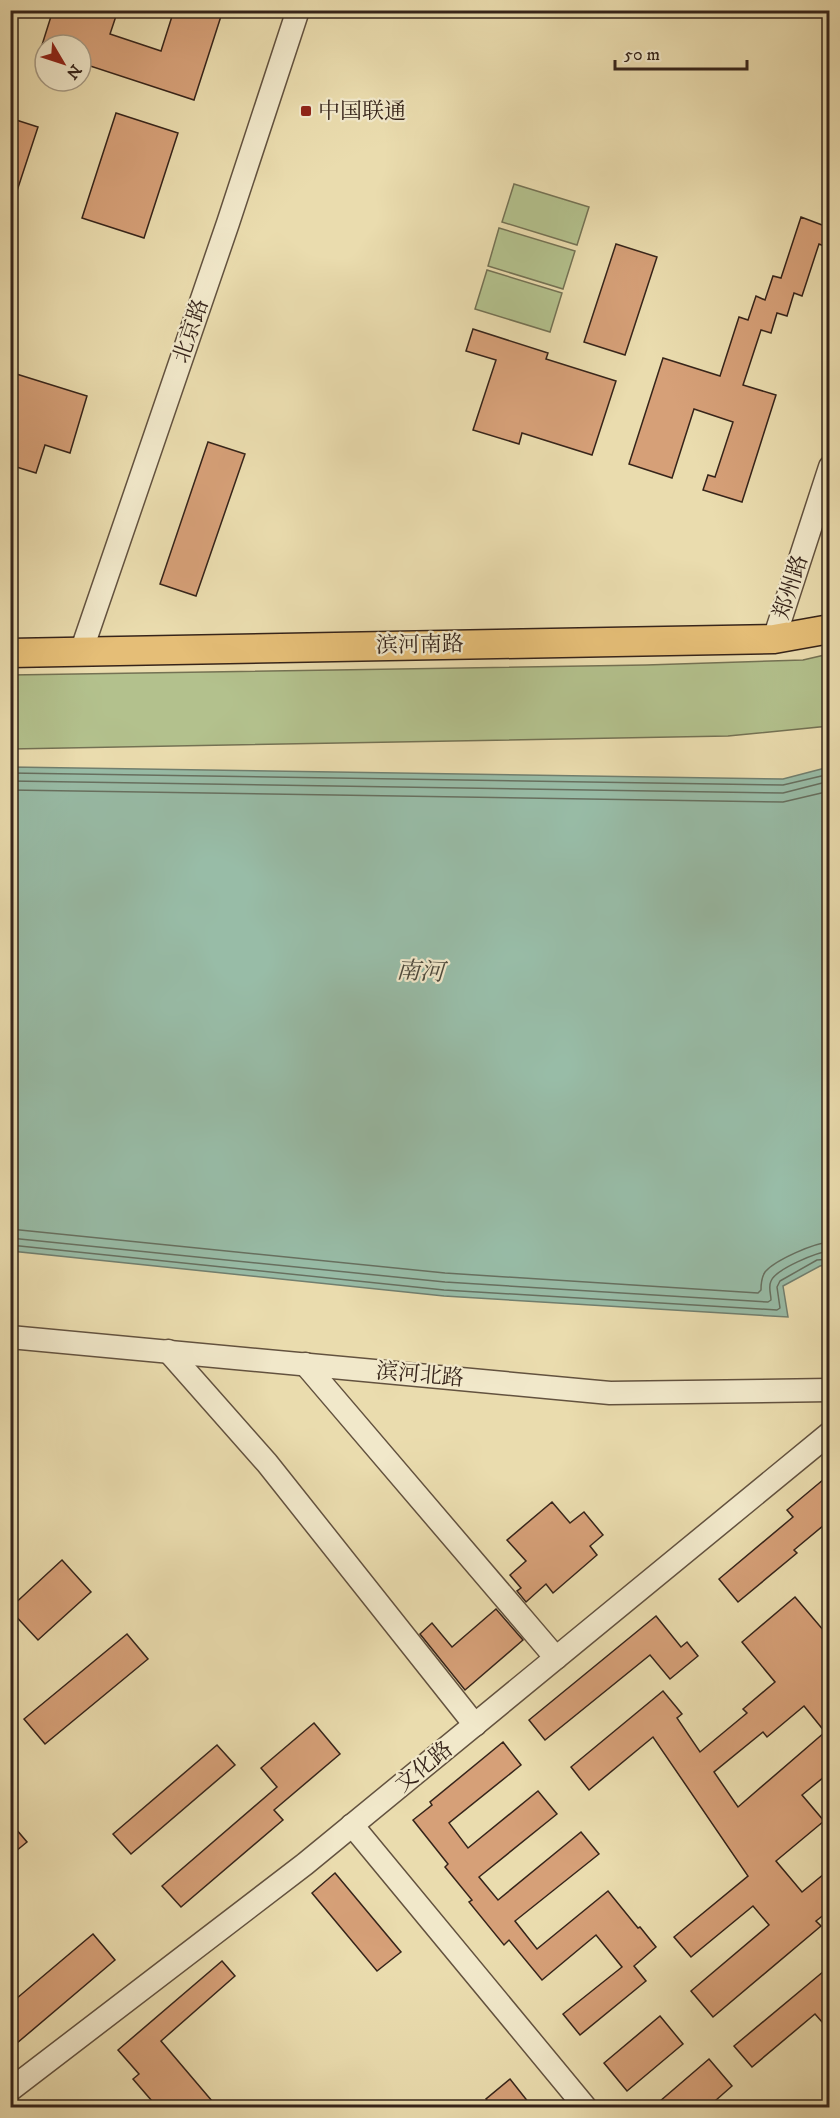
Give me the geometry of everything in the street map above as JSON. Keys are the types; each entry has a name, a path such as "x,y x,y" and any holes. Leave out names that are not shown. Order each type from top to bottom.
{"main road":[{"name":"滨河南路","path":"10,653 774,639 830,629"}],"street":[{"name":"北京路","path":"81,652 298,10"},
{"name":"郑州路","path":"774,639 830,467"},
{"name":"滨河北路","path":"10,1337 610,1393 830,1390"},
{"path":"168,1351 267,1463 475,1725"},
{"path":"305,1364 556,1658"},
{"name":"文化路","path":"10,2090 352,1825 830,1433"},
{"path":"352,1825 586,2108"}],"shaded area":[{"path":"514,184 589,207 577,245 502,222"},
{"path":"499,228 575,251 563,289 488,266"},
{"path":"487,270 562,293 550,332 475,309"},
{"path":"829,654 829,726 728,736 11,749 11,675 646,665 803,660"}],"water":[{"name":"南河","path":"11,767 783,779 829,767 829,1264 820,1266 783,1286 788,1317 444,1296 11,1251"}],"building":[{"path":"53,10 118,10 110,34 161,51 174,10 223,10 194,100 93,67 93,33 46,33"},
{"path":"116,113 178,133 144,238 82,218"},
{"path":"10,118 38,127 13,203 10,203"},
{"path":"801,217 830,228 824,246 819,244 802,296 794,293 787,316 777,313 771,333 761,330 743,385 776,395 742,502 703,490 708,475 715,477 733,422 694,409 672,478 629,464 663,358 720,376 739,317 748,320 756,296 765,300 773,276 781,278"},
{"path":"616,244 657,257 625,355 584,342"},
{"path":"473,329 548,353 546,359 616,381 592,455 522,433 519,444 473,430 496,360 466,351"},
{"path":"10,372 87,396 70,453 45,445 36,473 10,465"},
{"path":"208,442 245,454 196,596 160,584"},
{"path":"830,1474 830,1520 794,1550 797,1553 738,1602 719,1579 793,1517 787,1510"},
{"path":"552,1502 570,1523 584,1512 603,1535 590,1546 597,1555 553,1593 546,1584 526,1602 517,1591 521,1588 510,1575 526,1561 507,1540"},
{"path":"62,1560 91,1592 38,1640 10,1608"},
{"path":"795,1597 830,1638 830,1772 802,1795 824,1821 776,1861 802,1892 830,1869 830,1910 816,1921 821,1926 713,2017 691,1991 769,1925 753,1906 691,1957 674,1937 748,1876 653,1737 589,1790 571,1767 663,1691 682,1714 677,1718 700,1752 747,1713 743,1709 775,1682 742,1642","holes":["804,1706 825,1732 738,1807 714,1772 763,1732 767,1737"]},
{"path":"496,1609 523,1640 465,1690 420,1634 432,1623 452,1647"},
{"path":"656,1616 681,1647 687,1642 698,1656 670,1679 650,1655 545,1740 529,1720"},
{"path":"127,1634 148,1659 45,1744 24,1719"},
{"path":"314,1723 340,1754 274,1810 283,1820 181,1907 162,1886 277,1787 261,1768"},
{"path":"503,1742 521,1765 449,1823 468,1848 538,1791 557,1814 479,1877 498,1900 581,1832 599,1854 515,1921 537,1949 608,1891 656,1947 634,1966 646,1981 580,2035 563,2014 622,1967 596,1935 542,1980 509,1940 504,1945 469,1902 472,1900 445,1867 448,1864 413,1820 432,1805 430,1802"},
{"path":"217,1745 235,1765 131,1854 113,1834"},
{"path":"10,1822 27,1842 10,1856"},
{"path":"335,1873 401,1952 377,1971 312,1893"},
{"path":"93,1934 115,1960 10,2049 10,2004"},
{"path":"222,1961 235,1976 161,2041 218,2108 158,2108 133,2079 139,2074 118,2050"},
{"path":"830,1966 830,2031 815,2014 752,2067 734,2046"},
{"path":"660,2016 683,2044 627,2091 604,2063"},
{"path":"709,2059 732,2086 707,2108 652,2108"},
{"path":"510,2079 533,2108 492,2108 486,2099"}],"place":[{"name":"中国联通","path":"306,111"}]}
